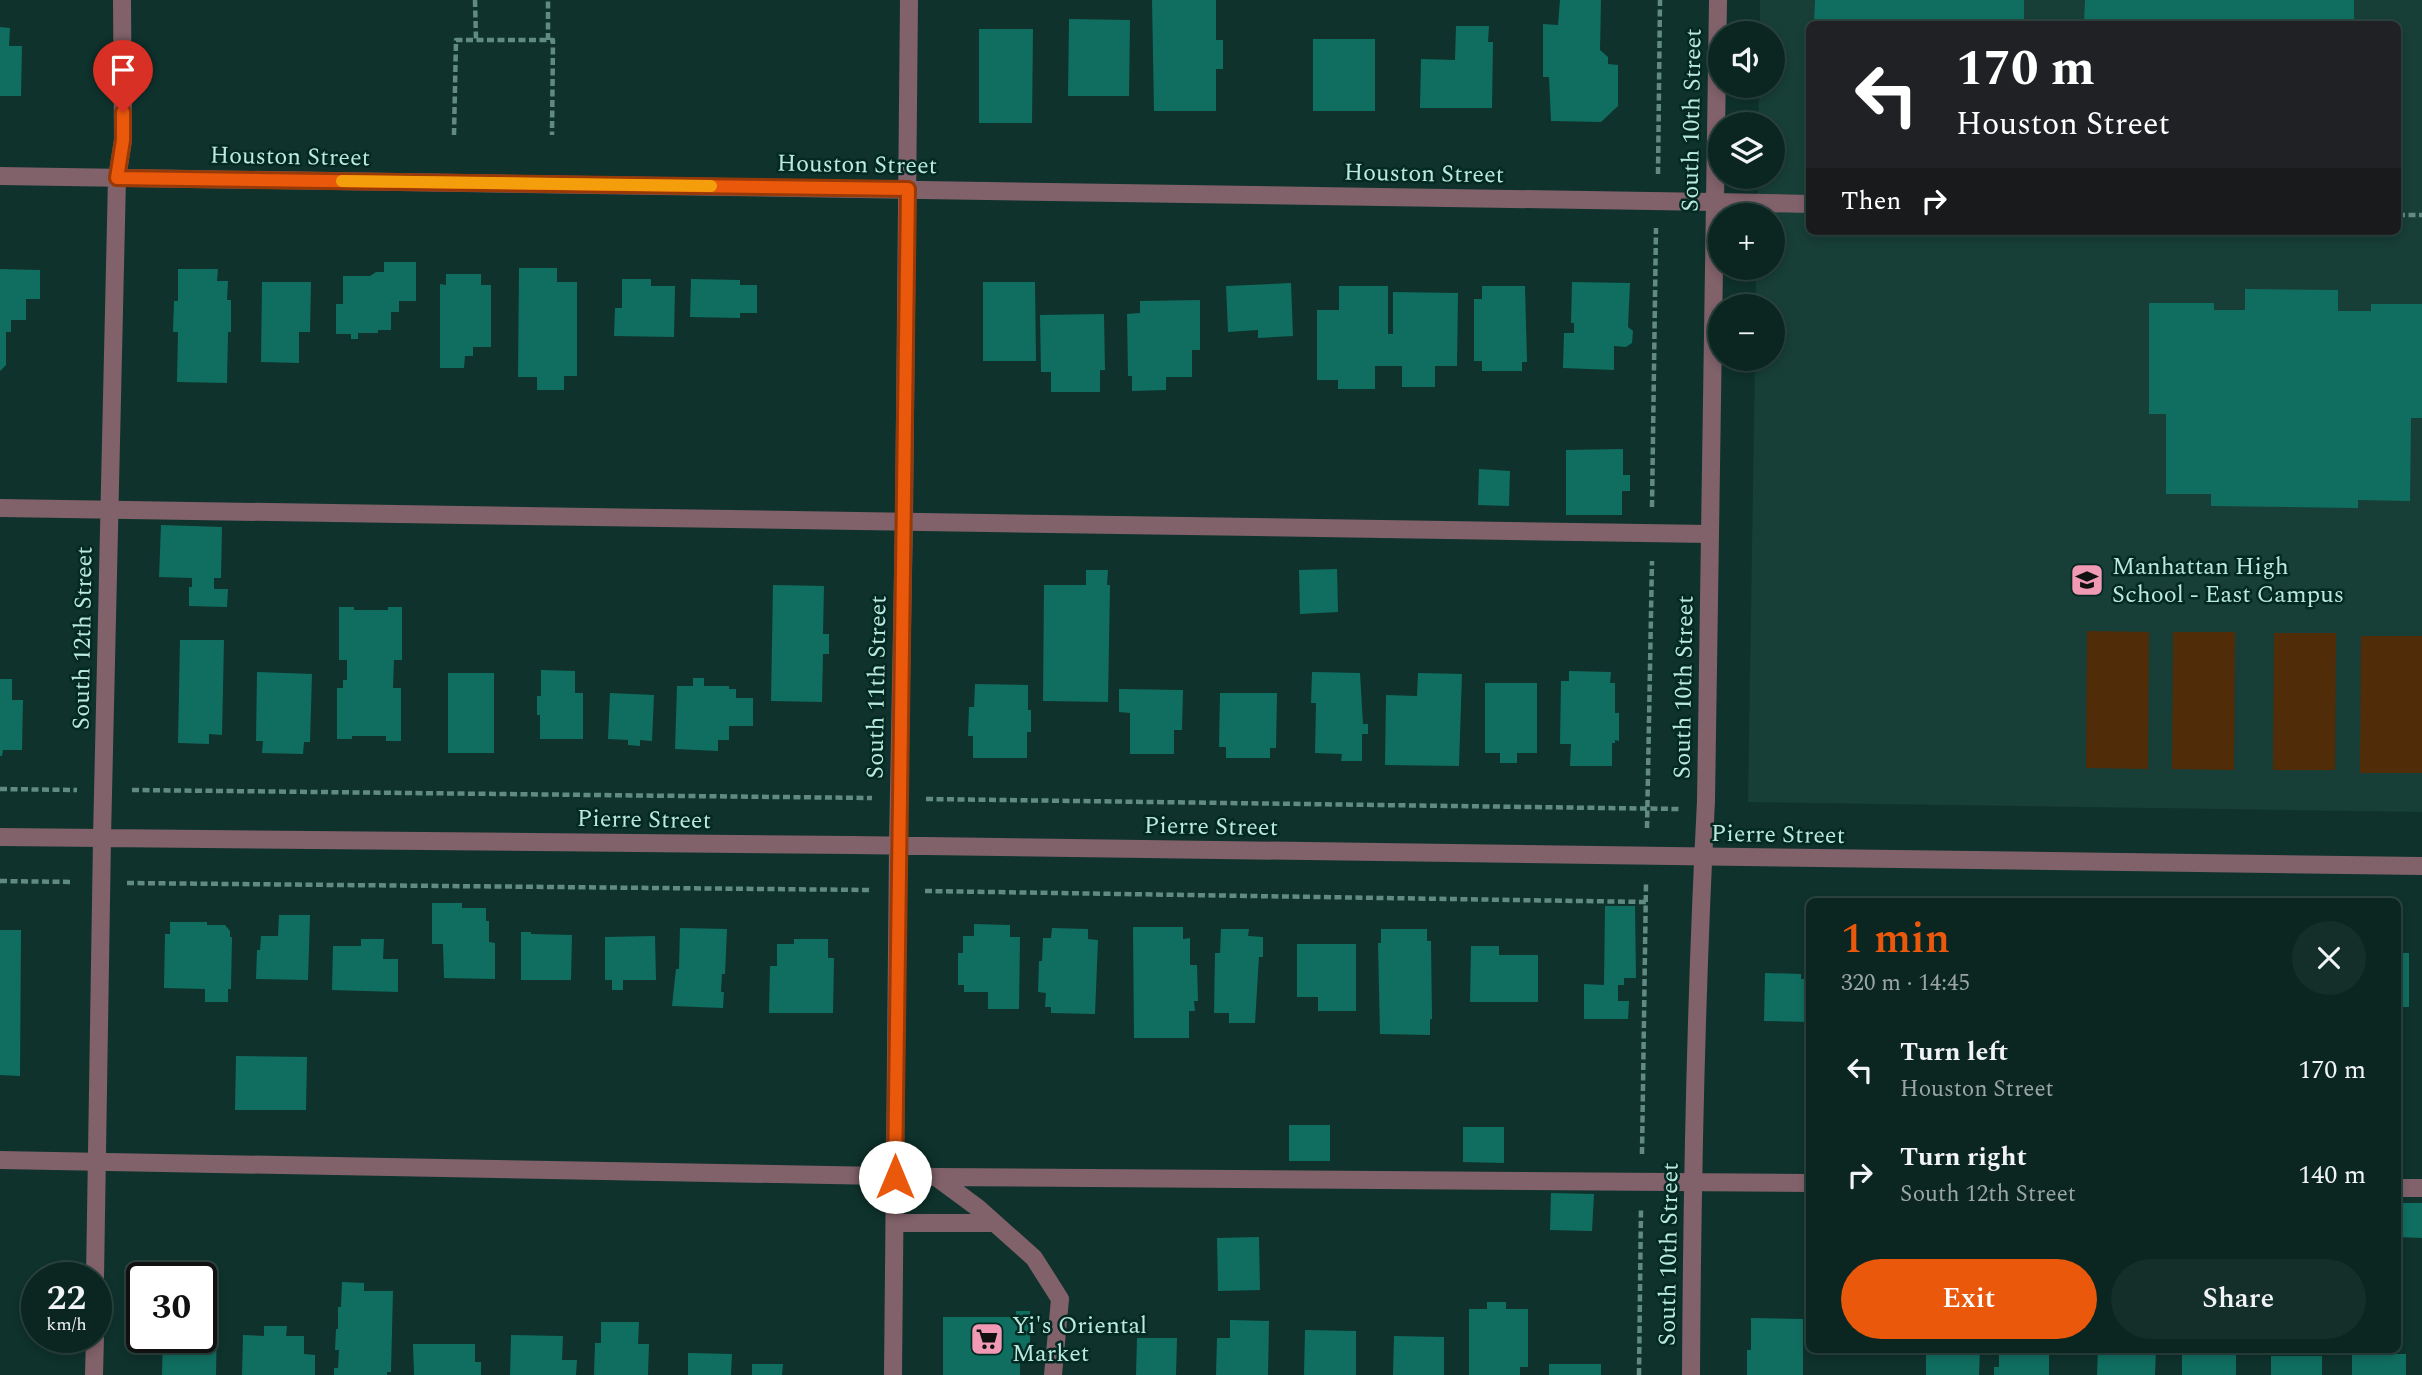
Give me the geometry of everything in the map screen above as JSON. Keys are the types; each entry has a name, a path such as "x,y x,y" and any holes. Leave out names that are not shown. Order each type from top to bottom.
{"street":[{"name":"South 12th Street","path":"95,1262 117,178 123,140 122,0"},
{"name":"South 11th Street","path":"894,1375 897,890 909,0"},
{"name":"South 10th Street","path":"1691,1375 1692,1182 1706,787 1717,0"},
{"name":"Houston Street","path":"0,176 1806,204"},
{"path":"0,508 1710,534"},
{"name":"Pierre Street","path":"0,837 2422,866"},
{"path":"0,1160 895,1177 1806,1183"},
{"path":"936,1177 978,1208 1034,1258 1060,1299 1053,1375"},
{"path":"2401,1188 2422,1188"},
{"path":"895,1223 994,1223"},
{"path":"94,1353 94,1375"}],"path":[{"path":"475,0 476,40"},
{"path":"548,0 548,40"},
{"path":"1639,1375 1660,0"},
{"path":"454,135 456,40 554,40 552,135"},
{"path":"2401,215 2422,215"},
{"path":"0,881 897,890 1646,902"}],"shaded area":[{"name":"Manhattan High School - East Campus","path":"1760,0 2422,0 2422,812 1748,802 1755,371 1785,371 1785,294 1756,294 1756,280 1785,280 1785,203 1757,203 1758,189 1785,189 1785,112 1758,112 1759,98 1785,98 1785,21 1760,21"},
{"path":"2087,631 2149,632 2148,769 2086,768"},
{"path":"2173,632 2235,632 2234,770 2172,769"},
{"path":"2274,633 2336,633 2335,770 2273,770"},
{"path":"2361,636 2422,636 2422,773 2360,773"}],"building":[{"path":"1152,0 1216,0 1216,40 1223,40 1223,69 1216,69 1216,111 1154,111"},
{"path":"1560,0 1601,0 1600,50 1608,57 1608,64 1618,65 1618,106 1601,122 1551,121 1549,77 1543,77 1543,24 1558,25"},
{"path":"1815,0 2024,0 2024,21 1814,21"},
{"path":"2085,0 2354,0 2354,21 2084,21"},
{"path":"1069,19 1130,20 1129,96 1068,96"},
{"path":"1456,26 1489,26 1488,42 1493,42 1492,108 1420,108 1421,59 1455,60"},
{"path":"0,27 10,28 9,46 22,46 21,96 0,96"},
{"path":"979,29 1033,29 1032,123 979,123"},
{"path":"1313,39 1375,39 1375,111 1313,111"},
{"path":"384,262 416,262 416,301 399,301 399,312 391,312 391,330 358,333 358,339 351,339 351,334 336,334 336,304 343,304 343,276 370,276 376,272 384,272"},
{"path":"519,268 557,268 557,282 577,282 577,376 564,376 564,390 537,390 537,377 518,377"},
{"path":"0,269 40,270 40,299 26,299 26,320 11,320 11,332 6,332 6,365 0,371"},
{"path":"178,269 218,269 217,281 228,281 227,300 231,300 231,332 228,332 227,383 177,382 178,332 173,332 174,301 178,301"},
{"path":"446,274 481,274 481,285 491,285 491,347 473,347 473,356 465,356 464,368 440,368 440,284 446,285"},
{"path":"622,279 651,279 651,286 675,286 674,337 614,336 615,308 622,308"},
{"path":"691,279 740,280 740,285 757,285 757,313 740,313 740,318 690,317"},
{"path":"262,282 311,282 310,332 299,332 299,363 261,362"},
{"path":"983,282 1035,282 1036,361 983,361"},
{"path":"1572,282 1630,283 1628,327 1633,331 1632,343 1626,347 1614,346 1614,370 1563,368 1564,333 1574,333 1574,323 1571,323"},
{"path":"1291,283 1293,336 1258,338 1258,330 1228,332 1226,286"},
{"path":"1339,286 1388,286 1388,334 1393,334 1393,292 1458,293 1457,366 1435,366 1435,387 1402,387 1402,366 1375,366 1375,389 1338,389 1338,380 1317,380 1317,310 1339,310"},
{"path":"1482,286 1525,286 1527,362 1522,362 1522,371 1482,371 1482,361 1474,361 1474,299 1482,299"},
{"path":"2245,289 2338,290 2338,311 2371,311 2371,304 2422,304 2422,418 2411,418 2410,501 2358,500 2358,508 2211,506 2211,494 2166,494 2166,414 2149,414 2149,303 2214,303 2214,310 2245,310"},
{"path":"1200,300 1200,350 1192,350 1192,377 1166,377 1166,390 1132,391 1132,376 1128,376 1127,314 1140,313 1140,301"},
{"path":"1104,314 1105,370 1100,370 1100,392 1051,392 1051,372 1041,372 1040,315"},
{"path":"1623,449 1623,475 1630,475 1630,491 1622,491 1622,515 1566,515 1566,450"},
{"path":"1479,469 1510,471 1509,506 1478,505"},
{"path":"161,525 222,527 221,578 214,578 214,589 228,589 227,607 189,606 192,578 159,577"},
{"path":"1337,569 1338,612 1300,614 1299,570"},
{"path":"1086,570 1108,570 1108,702 1043,701 1044,585 1086,585"},
{"path":"773,585 824,586 823,634 829,634 829,654 823,654 822,702 771,701"},
{"path":"339,607 388,610 388,607 402,607 402,660 394,660 393,688 401,688 401,741 386,741 386,736 337,739 337,688 343,688 343,680 347,680 347,660 339,660"},
{"path":"180,640 224,640 222,735 209,734 209,744 178,743"},
{"path":"541,670 575,671 575,693 583,693 583,739 540,739 537,696 541,696"},
{"path":"1569,671 1611,672 1610,683 1615,683 1615,713 1619,713 1619,741 1612,743 1612,766 1570,766 1571,744 1560,744 1561,681 1569,681"},
{"path":"257,672 312,674 310,742 304,742 303,754 262,753 263,741 256,741"},
{"path":"1312,672 1360,673 1363,724 1368,724 1368,734 1362,734 1362,761 1341,761 1342,754 1315,753 1316,703 1311,703"},
{"path":"448,673 494,673 494,753 448,753"},
{"path":"1418,673 1462,674 1459,766 1385,765 1386,695 1417,696"},
{"path":"693,678 704,678 704,686 729,686 729,689 736,689 736,698 753,698 753,726 729,726 729,740 718,740 718,751 675,749 677,686 693,686"},
{"path":"0,679 12,679 12,700 23,700 22,750 3,750 2,756 0,756"},
{"path":"1485,683 1537,683 1537,753 1517,753 1517,763 1500,763 1500,753 1485,753"},
{"path":"975,684 1028,685 1031,732 1027,732 1027,758 973,758 973,736 968,736 969,707 974,707"},
{"path":"1119,689 1183,690 1182,730 1174,730 1174,754 1130,754 1130,713 1119,712"},
{"path":"610,693 654,695 652,741 640,740 640,746 628,745 628,740 608,739"},
{"path":"1220,693 1277,693 1276,748 1270,748 1270,758 1226,758 1226,747 1219,747"},
{"path":"432,903 462,903 462,908 486,908 489,942 495,943 495,979 444,978 443,944 432,944"},
{"path":"1605,906 1635,906 1636,978 1624,978 1624,985 1618,985 1618,1001 1629,1001 1628,1019 1584,1019 1584,984 1604,985"},
{"path":"279,915 310,915 308,980 256,979 257,950 260,950 261,936 278,936"},
{"path":"170,922 207,922 207,925 225,925 230,931 231,989 228,989 228,1002 205,1002 205,989 164,988 165,934 170,934"},
{"path":"974,924 1010,925 1010,937 1020,937 1019,1009 988,1009 988,992 964,992 964,985 958,985 958,953 963,953 963,936 974,936"},
{"path":"1133,927 1183,927 1183,939 1190,938 1190,965 1197,965 1198,1001 1194,1001 1195,1011 1189,1011 1189,1038 1134,1038"},
{"path":"680,928 727,929 725,974 722,974 721,992 724,992 723,1008 672,1006 676,969 679,969"},
{"path":"1052,928 1088,929 1088,939 1098,940 1095,1014 1051,1013 1051,1007 1045,1007 1046,993 1038,992 1039,961 1042,961 1043,938 1051,938"},
{"path":"1221,929 1249,929 1248,936 1263,937 1263,957 1259,957 1255,1023 1229,1023 1229,1013 1214,1013 1215,953 1220,953"},
{"path":"1381,929 1427,929 1427,941 1431,941 1430,1035 1380,1034 1378,943 1381,943"},
{"path":"0,930 21,930 20,1076 0,1075"},
{"path":"521,932 572,935 571,980 521,980"},
{"path":"655,936 656,980 623,980 623,990 612,990 612,980 605,980 605,937"},
{"path":"361,939 384,939 383,959 398,959 398,992 332,990 333,946 361,946"},
{"path":"794,939 828,939 828,958 834,958 833,1013 769,1013 770,966 777,966 777,944 794,944"},
{"path":"1297,944 1356,944 1356,1011 1318,1011 1318,997 1297,997"},
{"path":"1471,946 1499,946 1499,955 1538,955 1538,1002 1470,1002"},
{"path":"2401,953 2409,953 2409,1007 2401,1007"},
{"path":"1765,973 1801,974 1801,979 1806,979 1806,1022 1764,1021"},
{"path":"236,1056 307,1057 306,1110 235,1110"},
{"path":"1289,1125 1330,1125 1330,1161 1289,1161"},
{"path":"1463,1127 1504,1127 1504,1163 1463,1162"},
{"path":"1551,1193 1594,1194 1592,1231 1550,1230"},
{"path":"2401,1203 2422,1203 2422,1238 2401,1237"},
{"path":"1259,1237 1260,1290 1218,1291 1217,1238"},
{"path":"342,1282 364,1283 364,1291 393,1291 391,1372 387,1372 387,1375 334,1375 334,1368 338,1368 339,1350 335,1350"},
{"path":"1487,1302 1506,1302 1506,1309 1528,1309 1528,1367 1520,1367 1520,1375 1469,1375 1469,1309 1487,1309"},
{"name":"Yi's Oriental Market","path":"1016,1311 1030,1311 1030,1361 1020,1361 1020,1375 943,1375 943,1317 1016,1317"},
{"path":"1751,1318 1803,1319 1803,1375 1747,1375 1747,1350 1751,1350"},
{"path":"1230,1320 1269,1321 1268,1375 1216,1375 1217,1338 1230,1338"},
{"path":"601,1322 639,1322 638,1344 649,1344 648,1375 594,1375 595,1343 601,1343"},
{"path":"264,1326 287,1326 286,1336 304,1336 304,1354 315,1355 315,1375 242,1375 243,1335 264,1336"},
{"path":"1305,1330 1356,1331 1356,1375 1304,1375"},
{"path":"511,1335 563,1336 562,1360 577,1360 576,1375 510,1375"},
{"path":"1394,1336 1444,1337 1444,1375 1393,1375"},
{"path":"1137,1338 1177,1338 1176,1375 1136,1375"},
{"path":"413,1344 475,1344 475,1362 481,1362 481,1375 414,1375"},
{"path":"163,1353 216,1353 216,1375 162,1375"},
{"path":"688,1353 732,1354 731,1375 688,1375"},
{"path":"1926,1353 1980,1353 1979,1375 1926,1375"},
{"path":"1999,1353 2049,1353 2049,1375 1994,1375 1994,1367 1999,1367"},
{"path":"2098,1353 2156,1353 2155,1375 2097,1375"},
{"path":"2182,1354 2236,1354 2236,1375 2182,1375"},
{"path":"2352,1354 2406,1354 2406,1375 2352,1375"},
{"path":"2271,1356 2322,1356 2322,1375 2271,1375"},
{"path":"752,1364 783,1364 782,1375 752,1375"},
{"path":"1549,1364 1601,1364 1601,1375 1549,1375"}],"slow traffic":[{"path":"342,181 711,186"}],"place":[{"name":"Manhattan High School - East Campus","path":"2087,580"},
{"name":"Yi's Oriental Market","path":"987,1339"}],"route":[{"path":"123,112 123,140 117,178 908,189 895,1177"}]}
